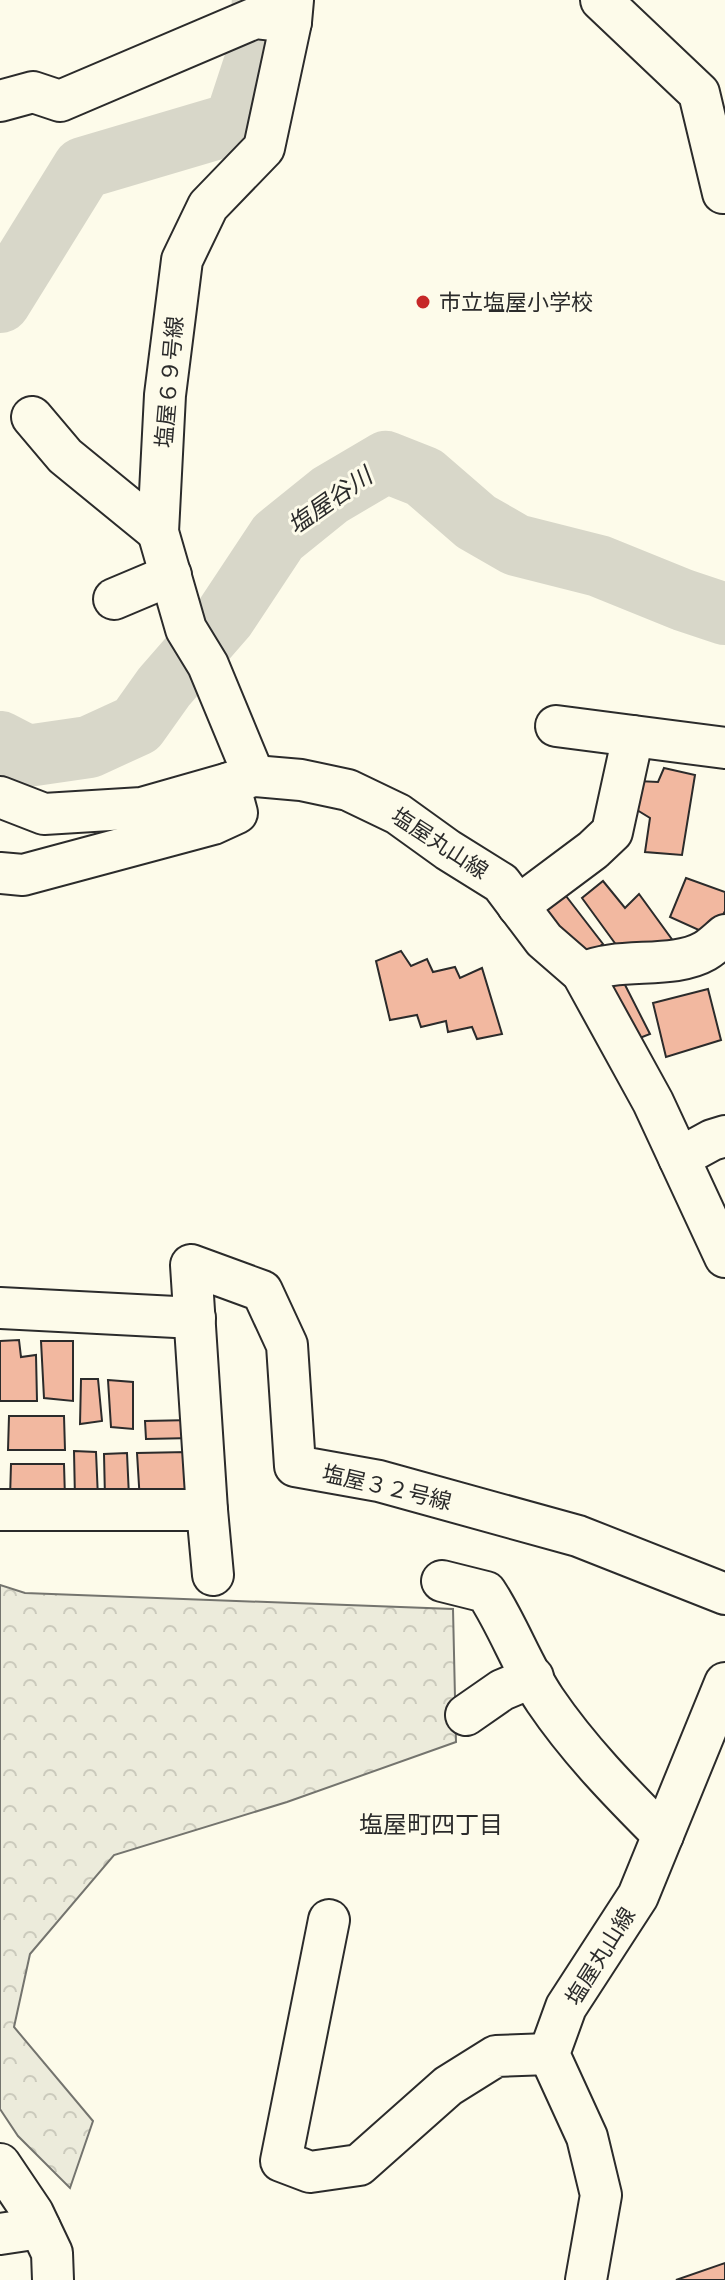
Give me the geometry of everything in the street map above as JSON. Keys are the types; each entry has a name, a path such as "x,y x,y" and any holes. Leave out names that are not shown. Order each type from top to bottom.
{"street":[{"path":"601,0 699,93 725,193"},
{"path":"0,101 33,92 60,101 279,15"},
{"name":"塩屋６９号線","path":"242,780 208,665 186,629 158,532 165,395 182,260 208,206 264,148 279,15"},
{"path":"32,417 65,456 158,532"},
{"path":"114,599 171,575"},
{"path":"556,726 725,748"},
{"path":"518,906 612,832 633,736"},
{"path":"0,873 23,875 213,824 237,813 242,780"},
{"name":"塩屋丸山線","path":"0,797 44,814 142,808 242,780 301,780 348,790 398,814 501,883 544,940 582,973 653,1102 724,1254"},
{"path":"582,973 597,966 675,960 704,952 725,935"},
{"path":"679,1158 725,1136"},
{"name":"塩屋３２号線","path":"213,1575 191,1265 262,1291 287,1345 295,1466 379,1481 578,1536 725,1594"},
{"path":"0,1308 195,1318"},
{"path":"0,1510 207,1510"},
{"path":"442,1581 486,1592 502,1616 545,1700 608,1780 663,1835"},
{"path":"466,1715 502,1690 533,1677"},
{"name":"塩屋丸山線","path":"549,2054 566,2007 638,1896 725,1683"},
{"path":"329,1920 281,2161 310,2172 359,2165 448,2086 496,2056 549,2054 587,2137 601,2195 586,2280"},
{"path":"0,2164 33,2213 52,2253 53,2280"},
{"path":"0,2234 40,2228"}],"green space":[{"path":"0,1585 25,1593 453,1609 456,1742 287,1802 114,1855 30,1954 14,2027 93,2121 70,2188 18,2136 0,2109"}],"building":[{"path":"664,768 695,775 682,855 645,852 650,818 637,810 638,781 658,782"},
{"path":"686,878 725,892 725,911 712,936 670,917"},
{"path":"603,881 625,908 639,894 679,949 625,957 582,898"},
{"path":"566,896 603,944 581,959 539,912"},
{"path":"401,951 411,966 427,959 433,972 455,967 460,978 482,968 502,1034 477,1039 472,1027 448,1032 446,1021 421,1027 417,1015 390,1020 376,961"},
{"path":"621,977 650,1034 627,1043 597,984"},
{"path":"708,989 721,1040 666,1057 653,1003"},
{"path":"19,1340 21,1357 36,1355 37,1401 0,1401 0,1341"},
{"path":"41,1341 73,1341 73,1401 44,1398"},
{"path":"81,1379 98,1379 102,1421 80,1424"},
{"path":"108,1380 133,1382 133,1429 111,1427"},
{"path":"9,1416 64,1416 65,1450 8,1450"},
{"path":"192,1420 192,1438 146,1439 145,1421"},
{"path":"74,1451 96,1452 98,1498 75,1499"},
{"path":"187,1452 190,1491 140,1502 137,1453"},
{"path":"127,1453 129,1497 105,1498 104,1454"},
{"path":"11,1464 64,1464 65,1498 10,1498"},
{"path":"725,2263 725,2280 676,2280"}],"waterway":[{"name":"塩屋谷川","path":"0,302 83,168 235,123 258,53 263,0"},
{"name":"塩屋谷川","path":"0,742 27,756 89,747 137,725 164,687 225,617 278,537 330,495 386,462 424,477 476,522 516,545 599,566 725,614"}],"place":[{"name":"市立塩屋小学校","path":"423,302"}],"district":[{"name":"塩屋町四丁目","path":"431,1825"}]}
